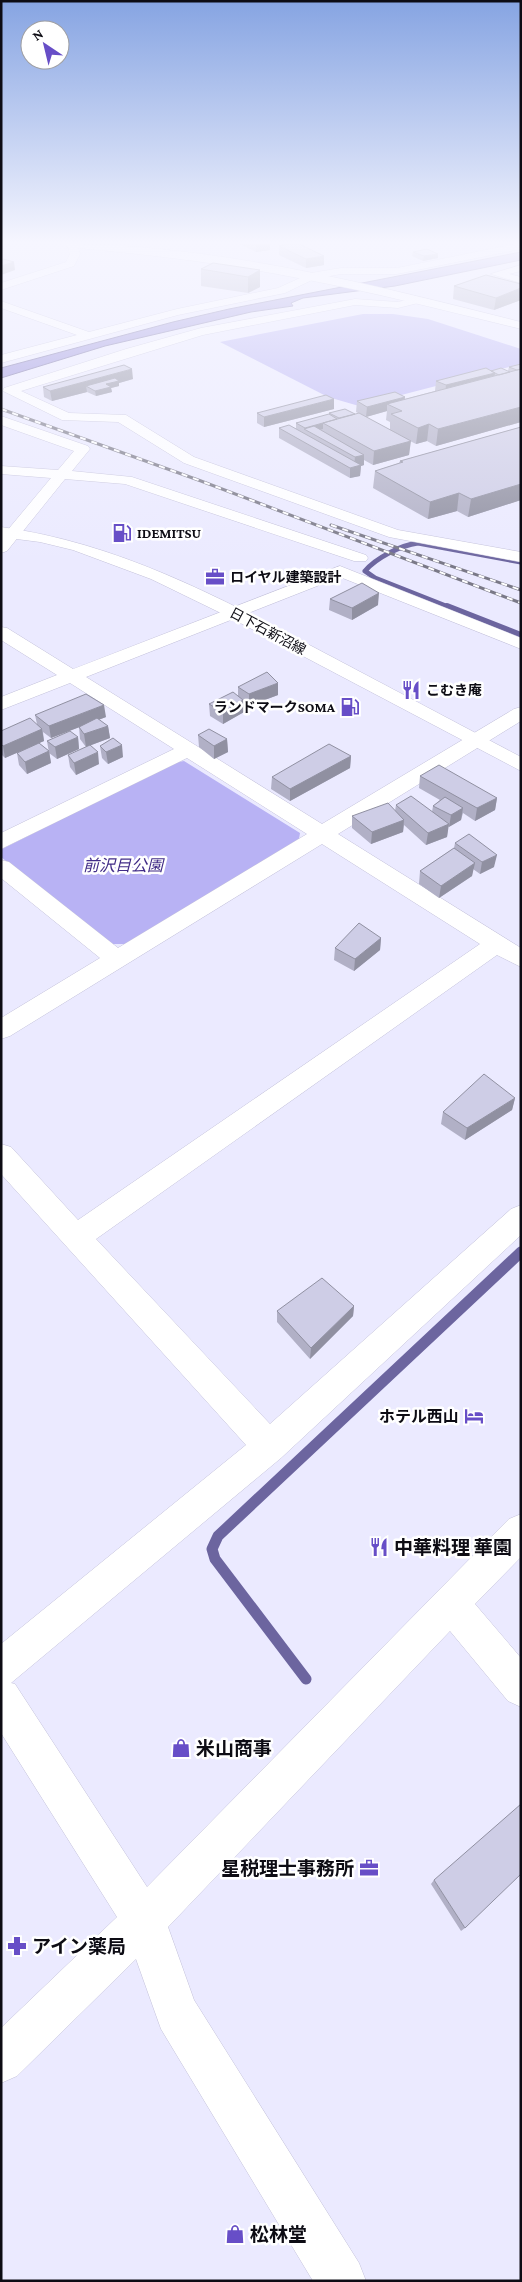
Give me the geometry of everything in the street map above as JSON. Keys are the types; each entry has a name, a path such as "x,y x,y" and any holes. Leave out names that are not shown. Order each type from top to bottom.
{"street":[{"path":"1,359 30,350"},
{"path":"135,350 9,391 67,417 121,418 189,460 395,534 521,557"},
{"path":"1,420 84,449 63,474 7,532 1,548"},
{"path":"1,470 127,480 360,558 340,571 1,704"},
{"name":"日下石新沼線","path":"7,532 84,547 131,565 234,613 521,765"},
{"path":"340,571 521,644"},
{"path":"1,632 521,960"},
{"path":"1,1030 521,713"},
{"path":"1,842 188,750"},
{"path":"1,867 117,960"},
{"path":"76,1237 496,944"},
{"path":"1,1154 269,1446"},
{"path":"1,1668 269,1446 521,1217"},
{"path":"1,2060 144,1921 521,1530"},
{"path":"451,1604 521,1688"},
{"path":"1,1698 144,1921 177,2013 341,2281"}],"green space":[{"path":"237,350 521,350 521,364 359,406 328,397"},
{"name":"前沢目公園","path":"184,761 300,833 299,839 126,944 109,944 1,857 2,849 173,763"}],"shaded area":[{"path":"66,350 90,350 1,378 1,368"}],"building":[{"path":"521,364 521,369 517,370 509,367"},
{"path":"124,365 132,369 50,391 43,387"},
{"path":"486,368 495,373 446,385 436,381"},
{"path":"501,368 510,372 499,375 491,371"},
{"path":"521,369 521,407 438,429 429,424 418,428 391,414 402,411 387,404"},
{"path":"115,378 119,381 106,384 111,387 95,391 86,386"},
{"path":"395,392 405,397 367,407 357,401"},
{"path":"326,395 334,399 264,417 257,413"},
{"path":"345,409 355,414 339,418 329,413"},
{"path":"359,413 411,441 374,451 323,423"},
{"path":"329,414 337,419 305,428 296,423"},
{"path":"289,425 361,465 350,468 279,428"},
{"path":"314,426 364,455 355,457 304,429"},
{"path":"521,427 521,484 471,499 459,493 430,502 375,471 403,462 400,461"},
{"path":"362,583 379,593 352,608 330,599"},
{"path":"267,672 278,683 249,694 238,687"},
{"path":"233,692 243,700 223,712 209,704"},
{"path":"86,694 104,705 49,726 35,715"},
{"path":"30,718 42,729 3,746 1,744 1,731"},
{"path":"97,718 108,726 84,734 79,727"},
{"path":"209,729 227,739 214,746 198,735"},
{"path":"70,731 78,737 55,747 47,741"},
{"path":"113,738 122,745 106,752 100,746"},
{"path":"39,743 49,751 25,762 17,753"},
{"path":"329,744 351,756 290,789 272,777"},
{"path":"90,745 98,752 74,763 68,755"},
{"path":"439,765 497,798 477,808 420,776"},
{"path":"411,796 449,824 428,833 396,805"},
{"path":"445,797 463,808 451,815 433,806"},
{"path":"388,803 404,820 372,832 352,816"},
{"path":"469,834 497,855 482,862 455,843"},
{"path":"454,848 475,863 441,886 420,871"},
{"path":"359,923 381,938 355,959 335,948"},
{"path":"484,1074 515,1098 467,1128 443,1112"},
{"path":"322,1278 354,1306 311,1348 277,1311"},
{"path":"521,1804 521,1874 465,1928 434,1880"}],"waterway":[{"path":"451,608 375,578 365,571 389,553 404,546 418,543 521,562"},
{"path":"447,606 521,635"},
{"path":"306,1679 215,1559 212,1549 218,1536 521,1252"}],"railway":[{"path":"1,409 201,481 521,603"},
{"path":"331,525 521,590"}],"place":[{"name":"IDEMITSU","path":"122,533"},
{"name":"ロイヤル建築設計","path":"215,577"},
{"name":"こむき庵","path":"411,690"},
{"name":"ランドマークSOMA","path":"350,707"},
{"name":"ホテル西山","path":"474,1416"},
{"name":"中華料理 華園","path":"379,1547"},
{"name":"米山商事","path":"181,1748"},
{"name":"星税理士事務所","path":"369,1868"},
{"name":"アイン薬局","path":"17,1946"},
{"name":"松林堂","path":"235,2234"}]}
